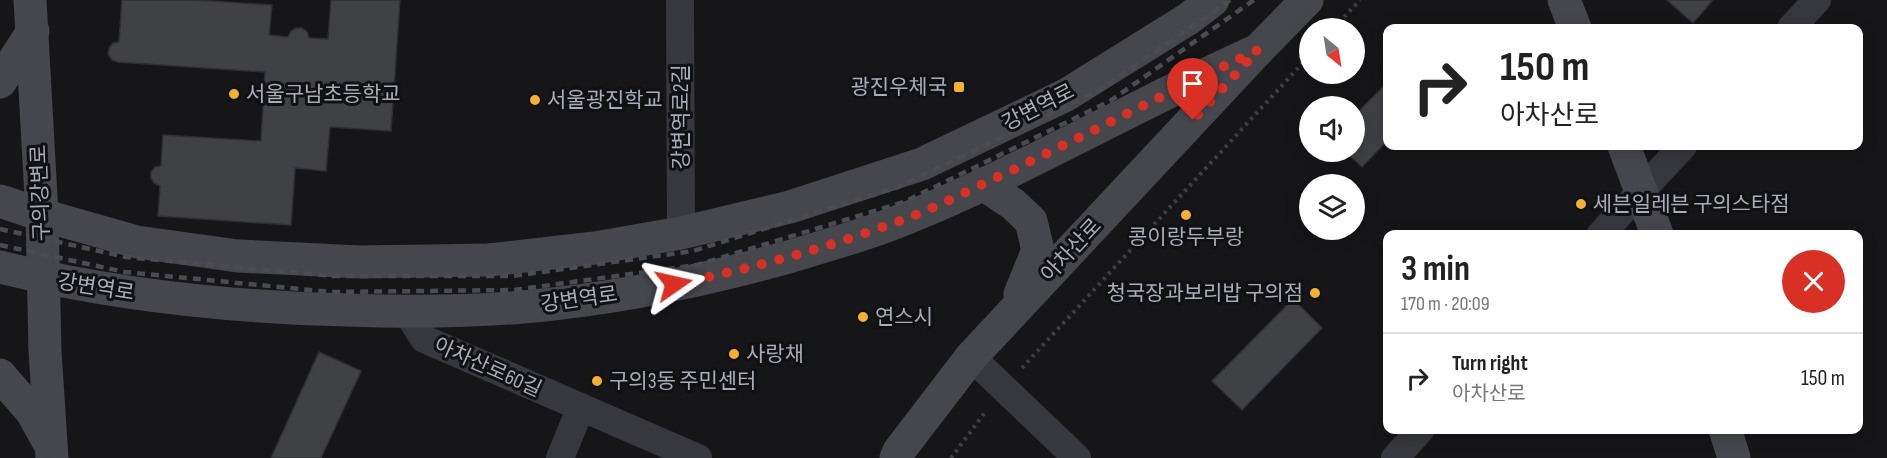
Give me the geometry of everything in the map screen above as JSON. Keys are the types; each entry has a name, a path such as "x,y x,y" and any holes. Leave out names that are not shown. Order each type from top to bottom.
{"main road":[{"name":"강변역로","path":"0,201 136,242 238,256 360,262 489,260 595,248 681,233 790,207 922,164 1066,95 1188,19 1213,0"},
{"name":"아차산로","path":"1258,50 1284,0"},
{"name":"아차산로","path":"896,458 971,357 1307,0"},
{"path":"1564,0 1573,24"},
{"path":"0,82 31,15"},
{"name":"구의강변로","path":"31,15 42,215 51,451"},
{"name":"강변역로","path":"0,267 43,278 158,297 271,308 407,312 524,307 636,292 730,273 826,246 906,218 983,184 1258,50"},
{"path":"1625,150 1656,230"},
{"path":"983,184 1013,204 1031,221 1038,250 1013,312"},
{"path":"0,375 32,412 51,451"},
{"path":"1727,434 1734,458"}],"street":[{"name":"강변역로2길","path":"680,0 681,233"},
{"path":"1795,24 1817,0"},
{"path":"1605,230 1679,150"},
{"name":"아차산로60길","path":"407,312 424,339 698,458"},
{"path":"971,357 1077,458"},
{"path":"560,458 581,407"},
{"path":"1395,458 1417,434"}],"path":[{"path":"1343,18 1360,0"},
{"path":"951,458 1003,388 1299,67"}],"building":[{"path":"122,0 195,0 272,5 269,35 288,37 291,31 302,28 307,32 309,38 328,39 331,0 400,0 391,131 330,127 326,171 295,168 291,225 158,216 160,186 154,183 151,172 155,167 161,166 163,135 261,141 265,72 112,60 108,54 109,48 113,43 119,42"},
{"path":"1667,0 1713,0 1693,23"},
{"path":"1383,87 1383,145 1362,167 1357,162 1365,162 1365,105"},
{"path":"1293,299 1322,328 1242,410 1212,381"},
{"path":"319,352 361,371 321,458 271,458"}],"railway":[{"path":"0,229 126,257 333,276 513,276 693,251 898,187 1102,89 1230,0"},
{"path":"0,245 125,272 331,292 514,290 697,265 904,202 1110,101 1254,0"}],"place":[{"name":"광진우체국","path":"959,87"},
{"name":"서울구남초등학교","path":"234,94"},
{"name":"서울광진학교","path":"535,100"},
{"name":"세븐일레븐 구의스타점","path":"1581,204"},
{"name":"콩이랑두부랑","path":"1186,215"},
{"name":"청국장과보리밥 구의점","path":"1315,293"},
{"name":"연스시","path":"863,317"},
{"name":"사랑채","path":"734,354"},
{"name":"구의3동 주민센터","path":"597,381"}],"route":[{"path":"674,284 730,273 807,252 906,218 1078,139 1150,101 1258,50 1193,120"}]}
